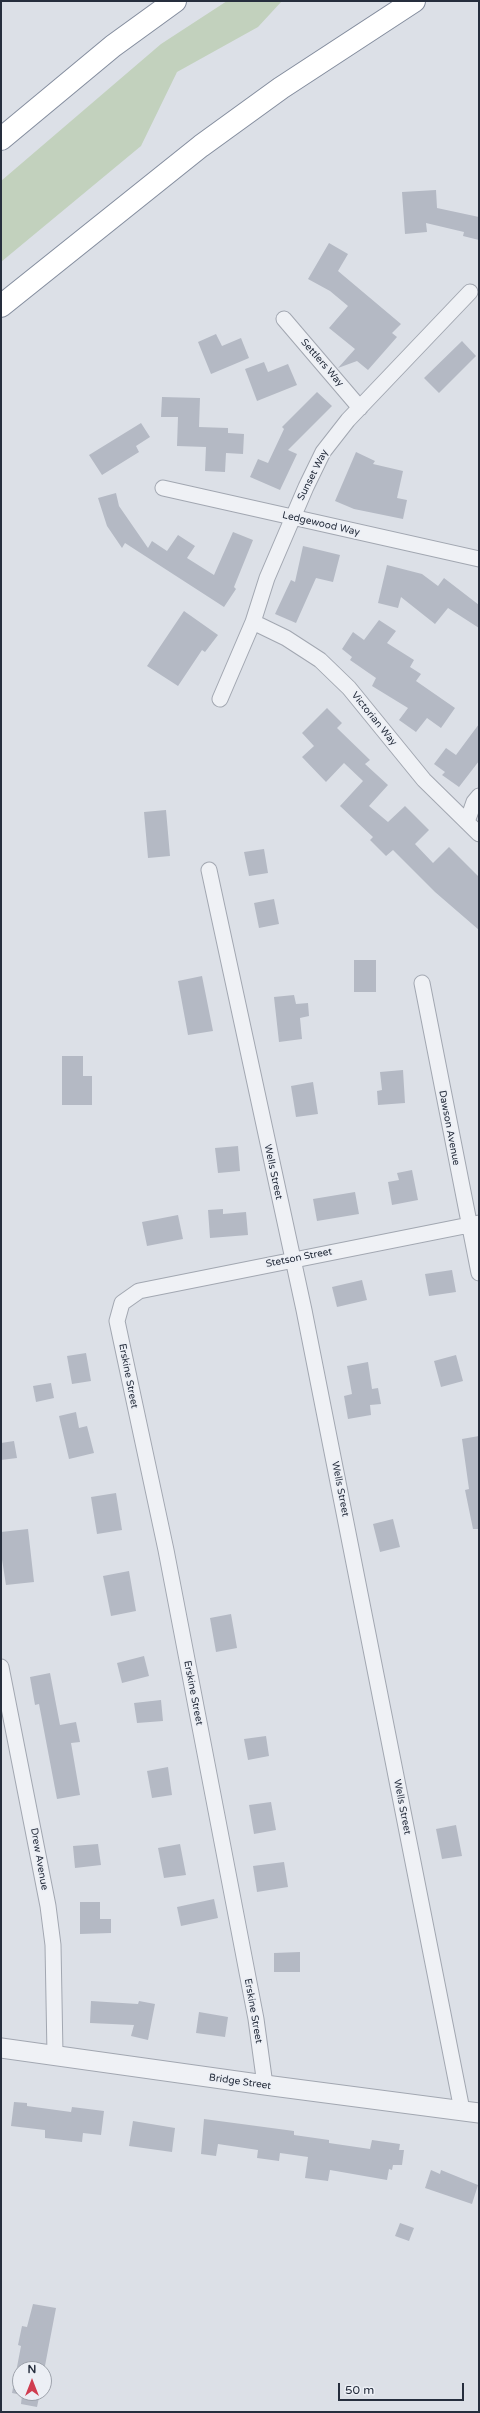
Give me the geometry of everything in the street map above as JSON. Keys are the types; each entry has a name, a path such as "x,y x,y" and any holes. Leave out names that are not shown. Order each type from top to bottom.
{"highway":[{"path":"1,139 113,46 175,1"},
{"path":"1,306 202,146 281,88 414,1"}],"street":[{"name":"Sunset Way","path":"220,699 253,622 267,578 323,452 360,408 470,292"},
{"name":"Settlers Way","path":"284,319 360,408"},
{"name":"Ledgewood Way","path":"163,488 479,559"},
{"name":"Victorian Way","path":"253,622 286,638 320,660 349,688 424,780 479,834"},
{"path":"467,822 474,802 479,796"},
{"name":"Wells Street","path":"209,870 304,1310 471,2111"},
{"name":"Dawson Avenue","path":"422,983 474,1224 479,1273"},
{"name":"Stetson Street","path":"122,1302 139,1291 158,1286 474,1224"},
{"name":"Erskine Street","path":"122,1302 117,1321 166,1550 254,2011 265,2085"},
{"name":"Drew Avenue","path":"1,1667 48,1906 53,1945 54,2054"},
{"name":"Bridge Street","path":"1,2048 54,2054 265,2085 471,2111"}],"green space":[{"path":"227,1 282,1 258,27 177,72 141,146 1,262 1,181 161,44"}],"building":[{"path":"436,190 437,208 479,217 479,240 463,236 464,232 426,223 427,232 405,234 402,192"},
{"path":"329,243 348,254 338,271 401,324 392,333 397,337 368,370 357,361 338,368 355,349 329,328 348,306 330,291 308,279"},
{"path":"216,334 222,346 241,338 249,358 211,374 198,342"},
{"path":"462,341 476,356 439,393 424,378"},
{"path":"264,362 268,372 288,364 297,385 257,401 245,369"},
{"path":"317,392 332,406 288,450 297,454 280,490 250,477 258,459 268,463 284,429 282,427"},
{"path":"162,397 200,398 199,427 228,428 228,433 244,434 243,454 226,453 225,472 205,471 206,447 177,446 178,417 161,417"},
{"path":"141,423 150,437 136,446 139,452 102,475 89,455"},
{"path":"356,452 375,461 373,464 403,471 397,498 407,500 403,519 354,509 335,501"},
{"path":"116,493 119,506 148,548 152,541 167,551 178,535 195,546 187,558 214,575 233,532 253,540 234,587 236,589 224,607 125,543 122,548 107,526 98,498"},
{"path":"303,546 340,555 333,582 316,578 296,623 275,614 291,580 295,582"},
{"path":"387,565 422,574 438,586 444,578 479,605 479,628 448,608 435,624 401,597 398,608 378,603"},
{"path":"184,611 218,635 205,652 202,650 178,686 147,666"},
{"path":"379,620 396,631 387,643 414,660 410,667 421,674 416,681 455,708 441,728 427,718 416,732 399,720 408,708 372,686 376,678 350,660 352,657 342,649 353,632 364,640"},
{"path":"327,708 342,723 337,728 370,760 365,764 388,785 369,806 388,822 405,806 429,830 415,844 433,863 449,847 479,877 479,930 435,892 393,850 386,856 370,840 373,837 340,806 363,781 344,763 326,782 302,757 314,746 302,733"},
{"path":"479,724 479,761 459,787 442,775 445,772 434,764 446,748 456,755"},
{"path":"166,810 170,856 148,858 144,812"},
{"path":"264,849 268,873 249,876 244,852"},
{"path":"274,899 279,924 259,928 254,903"},
{"path":"354,960 376,960 376,992 354,992"},
{"path":"202,976 213,1031 188,1035 178,981"},
{"path":"294,995 296,1004 308,1003 309,1016 300,1018 302,1039 279,1042 274,997"},
{"path":"62,1056 83,1056 83,1076 92,1076 92,1105 62,1105"},
{"path":"403,1070 405,1103 378,1105 377,1091 382,1090 380,1072"},
{"path":"313,1082 318,1114 296,1117 291,1086"},
{"path":"238,1146 240,1171 218,1173 215,1148"},
{"path":"412,1170 418,1200 392,1205 388,1182 399,1180 397,1173"},
{"path":"355,1192 359,1214 317,1221 313,1199"},
{"path":"223,1209 223,1214 246,1212 248,1235 210,1238 208,1210"},
{"path":"178,1215 183,1239 147,1246 142,1222"},
{"path":"452,1270 456,1292 429,1296 425,1274"},
{"path":"362,1280 367,1300 337,1307 332,1287"},
{"path":"86,1353 91,1381 72,1384 67,1356"},
{"path":"456,1355 463,1381 441,1387 434,1361"},
{"path":"368,1362 372,1389 378,1388 381,1404 370,1405 371,1415 348,1419 344,1396 352,1394 347,1366"},
{"path":"51,1383 54,1398 36,1402 33,1386"},
{"path":"76,1412 79,1428 87,1426 94,1453 69,1459 59,1416"},
{"path":"479,1436 479,1529 473,1529 465,1490 469,1489 462,1439"},
{"path":"14,1441 17,1458 1,1460 1,1443"},
{"path":"116,1493 122,1530 97,1534 91,1497"},
{"path":"393,1519 400,1547 380,1552 373,1524"},
{"path":"28,1529 34,1582 6,1585 1,1553 1,1532"},
{"path":"129,1571 136,1611 111,1616 103,1576"},
{"path":"231,1614 237,1648 216,1652 210,1618"},
{"path":"144,1656 149,1676 122,1683 117,1663"},
{"path":"50,1673 60,1725 76,1722 80,1742 71,1743 80,1795 57,1799 39,1704 35,1705 30,1677"},
{"path":"161,1700 163,1721 137,1723 134,1703"},
{"path":"266,1736 269,1756 248,1760 244,1739"},
{"path":"168,1767 172,1795 152,1798 147,1771"},
{"path":"271,1802 276,1830 254,1834 249,1805"},
{"path":"456,1825 462,1856 442,1859 436,1829"},
{"path":"98,1844 101,1865 75,1868 73,1846"},
{"path":"180,1844 186,1875 164,1878 158,1848"},
{"path":"284,1862 288,1887 257,1892 253,1866"},
{"path":"214,1899 218,1918 181,1926 177,1907"},
{"path":"80,1902 100,1902 100,1919 111,1919 111,1933 80,1934"},
{"path":"300,1952 300,1972 274,1972 274,1953"},
{"path":"91,2001 138,2004 139,2001 155,2004 148,2040 131,2036 134,2025 90,2023"},
{"path":"199,2012 228,2017 225,2037 196,2033"},
{"path":"14,2102 27,2103 27,2106 71,2112 72,2107 104,2111 101,2135 83,2133 82,2142 45,2138 45,2130 11,2126"},
{"path":"204,2119 294,2131 294,2135 329,2140 329,2143 370,2149 372,2140 400,2144 399,2150 404,2150 402,2165 393,2165 392,2170 389,2169 387,2180 330,2170 328,2181 305,2178 308,2157 280,2153 279,2161 257,2158 258,2150 218,2144 216,2156 201,2154"},
{"path":"133,2121 175,2128 172,2152 129,2146"},
{"path":"431,2170 440,2174 441,2170 478,2185 472,2204 425,2188"},
{"path":"400,2223 414,2228 409,2241 395,2236"},
{"path":"33,2304 56,2308 46,2361 18,2361 21,2346 18,2345 22,2326 27,2327"},
{"path":"21,2401 38,2401 37,2407 21,2404"}]}
